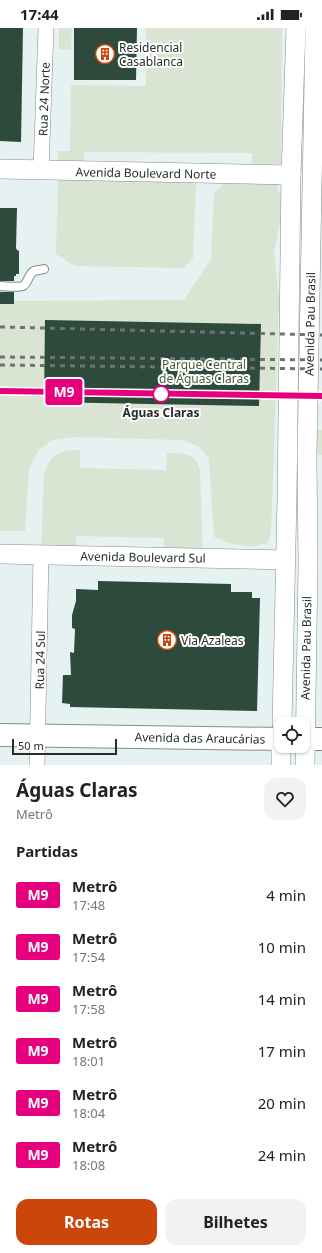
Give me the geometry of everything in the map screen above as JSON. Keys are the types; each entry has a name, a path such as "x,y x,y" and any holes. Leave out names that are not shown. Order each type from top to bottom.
{"main road":[{"name":"Avenida das Araucárias","path":"0,735 274,739"}],"street":[{"name":"Rua 24 Norte","path":"41,171 46,28"},
{"name":"Avenida Pau Brasil","path":"282,717 286,560 291,175 296,28"},
{"name":"Avenida Pau Brasil","path":"310,739 315,565 307,455 317,179 315,28"},
{"name":"Avenida Boulevard Norte","path":"0,169 291,175"},
{"name":"Avenida Boulevard Sul","path":"0,554 286,560"},
{"name":"Rua 24 Sul","path":"37,765 41,555"},
{"path":"281,753 281,765"},
{"name":"Avenida Pau Brasil","path":"305,765 307,753"}],"lane":[{"path":"0,286 24,285 34,271 44,269"}],"green space":[{"path":"59,28 72,28 71,50 59,49"},
{"path":"146,28 282,28 281,164 252,164 252,153 84,152 84,162 58,162 58,151 70,151 71,85 146,86"},
{"path":"58,178 196,183 193,258 184,268 75,266 56,254"},
{"name":"Parque Central de Águas Claras","path":"229,179 275,181 284,204 274,252 279,299 271,534 267,543 251,547 229,543 214,537 209,458 197,445 180,440 75,437 53,440 38,451 29,469 25,531 0,531 0,301 184,300 211,259 214,193"},
{"path":"313,430 322,430 322,455 312,455"},
{"path":"69,450 80,450 80,468 166,470 167,453 178,453 192,457 198,465 200,471 203,559 164,558 164,538 76,536 76,556 41,555 44,475 50,461 55,455"}],"building":[{"path":"0,28 23,28 21,142 0,141"},
{"name":"Residencial Casablanca","path":"74,28 137,28 136,80 74,80"},
{"path":"0,208 17,208 16,248 19,251 19,274 14,276 14,281 0,281"},
{"path":"0,292 14,292 14,304 0,304"},
{"path":"45,320 261,324 259,406 44,402"},
{"name":"Via Azaleas","path":"98,581 231,584 231,592 252,592 252,598 260,598 257,711 70,707 70,704 62,703 63,675 71,675 70,652 74,653 75,629 72,628 72,615 76,601 76,589 98,590"}],"railway":[{"path":"0,327 322,335"},
{"path":"0,357 322,360"},
{"path":"0,365 322,369"},
{"path":"0,391 322,396"}],"metro line":[{"name":"M9","path":"0,391 322,396"}],"place":[{"name":"Residencial Casablanca","path":"105,54"},
{"name":"Águas Claras","path":"161,394"},
{"name":"Via Azaleas","path":"167,640"}]}
